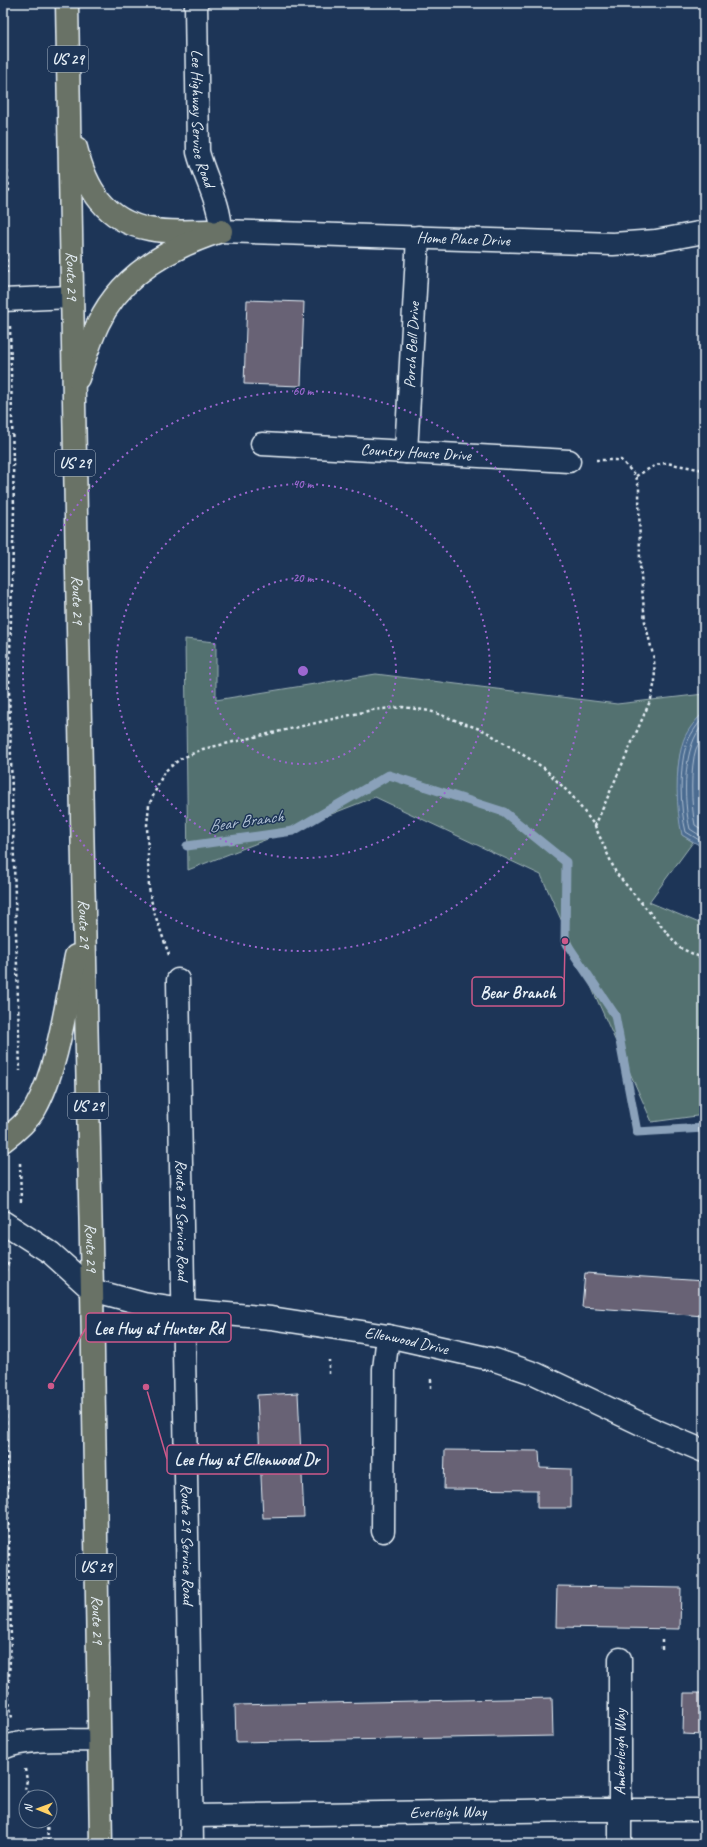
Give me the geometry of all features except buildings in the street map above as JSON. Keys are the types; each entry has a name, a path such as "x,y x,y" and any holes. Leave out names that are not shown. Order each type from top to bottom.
{"main road":[{"name":"Route 29","path":"67,3 71,297 92,1290 101,1844"},
{"path":"69,119 80,162 88,185 100,203 116,217 132,225 149,229 221,231"},
{"path":"73,389 98,324 120,289 165,254 192,240 221,231"},
{"path":"3,1141 22,1126 34,1110 44,1090 53,1064 84,922"}],"street":[{"name":"Lee Highway Service Road","path":"196,3 198,152 203,171 218,206 221,231"},
{"name":"Home Place Drive","path":"221,231 613,244 656,241 704,232"},
{"name":"Porch Bell Drive","path":"406,452 418,237"},
{"path":"3,300 71,297"},
{"name":"Country House Drive","path":"262,444 569,461"},
{"name":"Route 29 Service Road","path":"178,980 192,1844"},
{"path":"10,1226 51,1253 92,1290"},
{"name":"Ellenwood Drive","path":"92,1290 144,1304 183,1310 271,1318 388,1336 495,1360 536,1374 654,1430 704,1450"},
{"path":"383,1531 384,1369 388,1336"},
{"name":"Amberleigh Way","path":"620,1660 620,1844"},
{"path":"11,1746 43,1741 99,1740"},
{"name":"Everleigh Way","path":"192,1816 704,1810"}],"path":[{"path":"4,3 4,122 8,190 5,199"},
{"path":"12,354 14,517 9,689 19,1078"},
{"path":"569,461 621,460 636,476 639,488 640,565 645,622 654,659 655,681 651,699 595,826"},
{"path":"636,476 656,465 666,463 704,470"},
{"path":"178,980 161,928 153,909 149,888 147,825 149,805 164,772 180,758 203,749 372,710 403,706 430,711 485,732 544,768 573,797 595,826 616,873 680,948 704,959"},
{"path":"3,1283 4,1274 14,1250 10,1226 22,1195 20,1152 22,1126"},
{"path":"3,1289 11,1640 8,1696 11,1746 27,1780 25,1789"},
{"path":"329,1360 329,1374"},
{"path":"431,1379 431,1388"},
{"path":"662,1640 662,1652"},
{"path":"47,1829 48,1844"}],"green space":[{"path":"185,639 216,642 216,700 376,674 617,704 704,694 704,712 693,725 685,739 680,754 678,769 678,802 682,835 693,842 649,902 704,925 704,1115 652,1122 541,875 375,797 188,870"}],"water":[{"path":"704,712 704,848 682,835 678,813 677,778 683,740 697,719"}],"waterway":[{"name":"Bear Branch","path":"187,846 293,831 389,775 504,812 566,862 565,941 615,1015 637,1132 704,1128"}],"place":[{"name":"Bear Branch","path":"565,941"},
{"name":"Lee Hwy at Hunter Rd","path":"51,1386"},
{"name":"Lee Hwy at Ellenwood Dr","path":"146,1387"}]}
